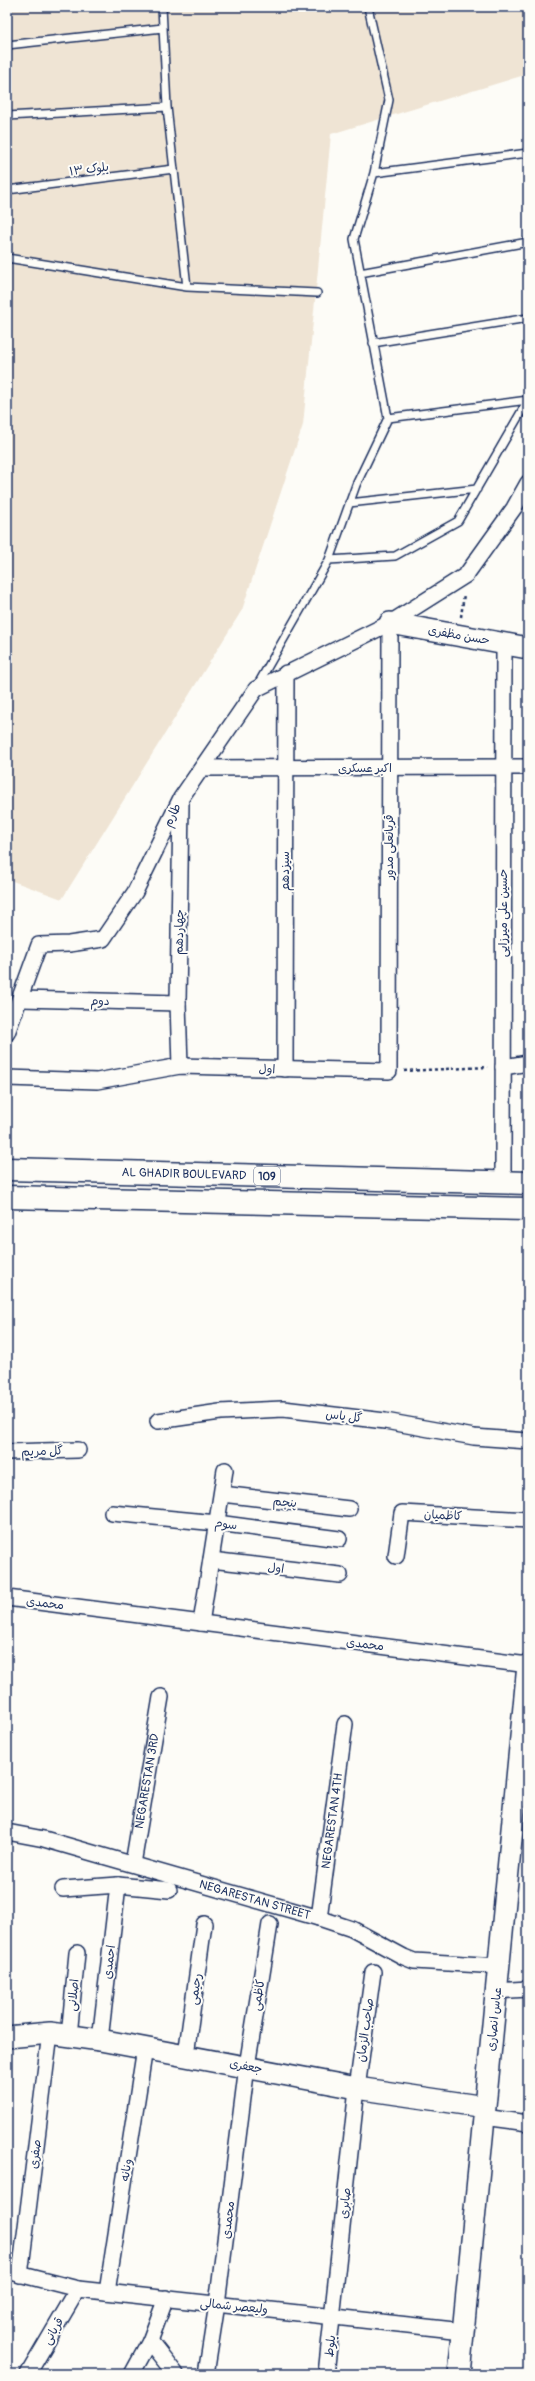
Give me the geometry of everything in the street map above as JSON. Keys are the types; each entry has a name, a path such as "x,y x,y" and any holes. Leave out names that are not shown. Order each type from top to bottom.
{"main road":[{"name":"AL GHADIR BOULEVARD","path":"7,1169 528,1183"},
{"name":"109","path":"7,1197 528,1209"}],"street":[{"path":"466,574 514,508 528,484"},
{"name":"طارم","path":"7,1033 21,999 39,944 69,944 103,939 135,892 181,798 256,689 390,623 466,574"},
{"name":"حسن مظفری","path":"390,623 528,648"},
{"name":"قربانعلی مدور","path":"389,1071 390,623"},
{"name":"حسین علی میرزایی","path":"503,1182 504,644"},
{"name":"سیزدهم","path":"285,1069 286,673"},
{"name":"اکبر عسکری","path":"202,768 528,768"},
{"name":"چهاردهم","path":"180,1066 178,1003 181,798"},
{"name":"دوم","path":"21,999 178,1003"},
{"path":"503,1067 528,1063"},
{"name":"اول","path":"7,1078 97,1081 180,1066 389,1071"},
{"name":"گل یاس","path":"158,1421 220,1412 282,1409 385,1421 474,1437 528,1441"},
{"name":"گل مریم","path":"7,1452 78,1450"},
{"path":"201,1622 225,1470"},
{"name":"پنجم","path":"222,1494 349,1509"},
{"name":"سوم","path":"112,1513 217,1523 339,1539"},
{"name":"کاظمیان","path":"396,1556 402,1513 528,1520"},
{"name":"اول","path":"211,1560 340,1575"},
{"name":"محمدی","path":"7,1598 528,1665"},
{"name":"عباس انصاری","path":"459,2374 528,1665"},
{"name":"NEGARESTAN 3RD","path":"133,1864 161,1697"},
{"name":"NEGARESTAN 4TH","path":"319,1918 345,1724"},
{"name":"NEGARESTAN STREET","path":"7,1832 29,1835 319,1918 352,1929 404,1958 414,1961 499,1966"},
{"path":"63,1889 118,1885 169,1890"},
{"name":"احمدی","path":"100,2040 118,1885"},
{"name":"رحیمی","path":"186,2055 204,1924"},
{"name":"کاظمی","path":"247,2066 270,1924"},
{"name":"اصلانی","path":"59,2035 77,1954"},
{"name":"صاحب الزمان","path":"357,2088 373,1972"},
{"path":"496,1991 528,1989"},
{"name":"جعفری","path":"7,2037 59,2035 100,2040 247,2066 485,2112"},
{"name":"صفری","path":"14,2273 59,2035"},
{"name":"ونانه","path":"107,2292 145,2048"},
{"name":"محمدی","path":"206,2374 217,2304 247,2066"},
{"name":"صابری","path":"333,2317 357,2088"},
{"path":"485,2112 528,2123"},
{"name":"ولیعصر شمالی","path":"14,2273 78,2289 463,2332"},
{"name":"قربانی","path":"28,2374 78,2289"},
{"path":"132,2374 150,2341 166,2298"},
{"name":"بلوط","path":"326,2374 333,2317"},
{"path":"150,2341 176,2374"}],"lane":[{"path":"162,7 167,107 187,287"},
{"path":"256,689 329,560 349,503 388,418 354,239 374,173 388,100 368,7"},
{"path":"7,45 163,28"},
{"path":"7,116 167,107"},
{"path":"374,173 528,152"},
{"name":"بلوک ۱۳","path":"7,190 174,169"},
{"path":"360,273 528,242"},
{"path":"7,258 187,287 317,293"},
{"path":"373,342 528,318"},
{"path":"329,560 395,556 458,521 528,400 388,418"},
{"path":"349,503 477,489"}],"path":[{"path":"459,636 466,574"},
{"path":"389,1071 503,1067"}],"shaded area":[{"path":"7,7 528,7 528,74 331,134 303,425 242,610 62,899 7,879"}]}
